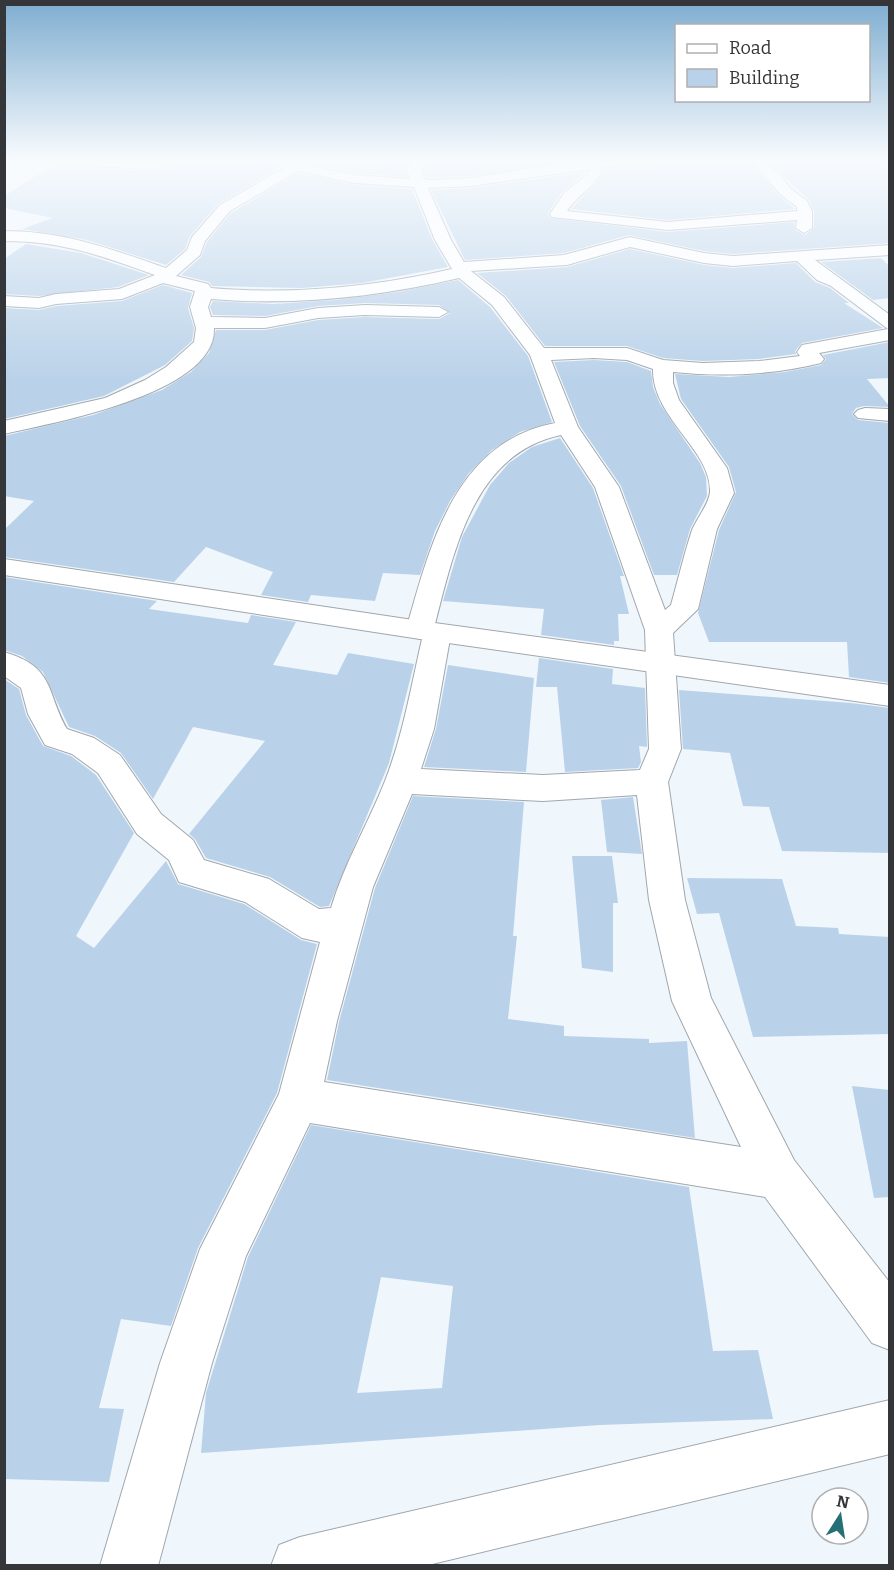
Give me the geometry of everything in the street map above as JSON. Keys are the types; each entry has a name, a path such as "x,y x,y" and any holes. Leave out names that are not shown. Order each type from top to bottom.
{"street":[{"path":"52,238 59,233"},
{"path":"4,301 39,303 56,299 122,294 165,276 194,252 197,240 203,233"},
{"path":"440,233 461,270 498,301 539,354 567,427 607,488 660,647 665,749 652,782 667,900 692,1001 778,1176 890,1325"},
{"path":"630,242 634,233"},
{"path":"806,233 820,255"},
{"path":"4,236 52,238 100,249 165,276 202,288 204,293 199,306 205,322 203,342 192,355 143,391 113,403 4,428"},
{"path":"204,293 259,295 351,291 417,283 461,270 567,260 583,253 630,242 721,260 890,250"},
{"path":"802,257 823,276 837,282 890,324"},
{"path":"205,322 265,323 318,313 365,310 439,312"},
{"path":"539,354 625,354 640,356 663,366 758,367 814,359 807,352 809,349 890,334"},
{"path":"660,647 684,609 705,529 722,493 716,468 669,400 663,383 663,366"},
{"path":"865,414 890,415"},
{"path":"129,1566 186,1363 224,1249 299,1100 317,1021 355,887 401,781 418,729 429,632 450,525 483,471 532,435 567,427"},
{"path":"4,567 429,632 660,647 890,696"},
{"path":"4,662 35,683 43,714 56,737 83,746 109,764 148,824 181,850 192,871 256,890 315,926 345,923"},
{"path":"401,781 543,788 652,782"},
{"path":"299,1100 778,1176"},
{"path":"300,1566 890,1427"}],"building":[{"path":"47,233 192,233 185,249 166,265 87,240"},
{"path":"214,233 430,233 448,267 362,283 302,288 212,286 209,282 181,275 201,257 207,242"},
{"path":"452,233 802,233 890,233 890,243 733,254 704,251 629,235 564,253 465,260"},
{"path":"26,244 81,253 149,275 118,287 39,296 4,294 4,259"},
{"path":"630,249 704,265 733,268 796,263 815,282 830,288 849,303 844,303 883,328 802,343 795,351 796,354 759,359 703,361 663,358 627,346 545,346 506,296 477,273 567,267"},
{"path":"881,258 890,267 890,298 873,300 821,262"},
{"path":"458,280 490,307 528,356 552,422 520,432 492,450 469,473 450,501 435,531 420,575 383,573 375,601 311,595 308,602 261,595 273,572 206,547 174,582 4,557 4,530 34,501 4,496 4,436 93,415 162,390 191,372 209,353 216,330 265,330 318,320 365,317 439,319 450,313 439,305 365,303 318,306 265,316 213,315 210,307 213,301 273,304 336,300 398,292"},
{"path":"163,285 192,293 188,308 194,328 192,341 165,365 104,396 4,419 4,308 39,310 56,306 122,301"},
{"path":"890,342 890,378 867,379 890,407 864,406 856,408 852,414 858,420 890,423 890,683 849,677 847,642 709,642 698,613 719,530 736,492 729,467 681,399 675,374 729,377 785,372 821,365 826,359 823,355"},
{"path":"594,360 627,362 651,371 653,387 660,404 700,463 706,477 707,496 690,529 677,575 654,575 621,486 580,426 554,362"},
{"path":"560,438 593,488 624,576 620,576 629,614 618,614 619,641 614,641 614,645 541,635 544,609 443,601 462,537 490,485 509,463 532,447"},
{"path":"4,577 157,601 149,609 248,623 251,615 296,622 273,665 337,675 348,653 414,664 389,763 329,906 320,907 270,877 206,858 195,839 189,834 265,741 193,727 153,799 121,753 95,736 69,727 43,672 22,656 4,650"},
{"path":"539,658 613,669 612,684 645,688 647,747 639,746 641,762 638,768 565,772 557,687 536,687"},
{"path":"448,665 534,678 526,772 424,767 436,729"},
{"path":"4,679 19,689 26,715 43,746 71,756 96,775 134,833 76,936 94,948 166,861 178,884 244,904 301,940 317,944 277,1093 198,1248 171,1326 121,1319 99,1408 124,1409 109,1482 4,1479"},
{"path":"679,690 890,708 890,853 782,851 769,807 743,806 730,753 683,749"},
{"path":"413,796 524,802 513,936 517,936 508,1019 564,1026 564,1036 649,1039 649,1043 687,1041 695,1138 327,1080 339,1022 375,888"},
{"path":"633,797 642,854 607,852 601,800"},
{"path":"572,856 612,856 618,903 613,903 613,972 582,968"},
{"path":"687,878 782,879 796,926 838,928 839,934 890,937 890,1034 753,1037 719,913 697,914"},
{"path":"852,1086 890,1090 890,1197 874,1198"},
{"path":"311,1125 689,1187 713,1351 758,1350 773,1419 600,1425 201,1453 206,1393 248,1257","holes":["381,1277 453,1286 442,1388 357,1393"]}]}
